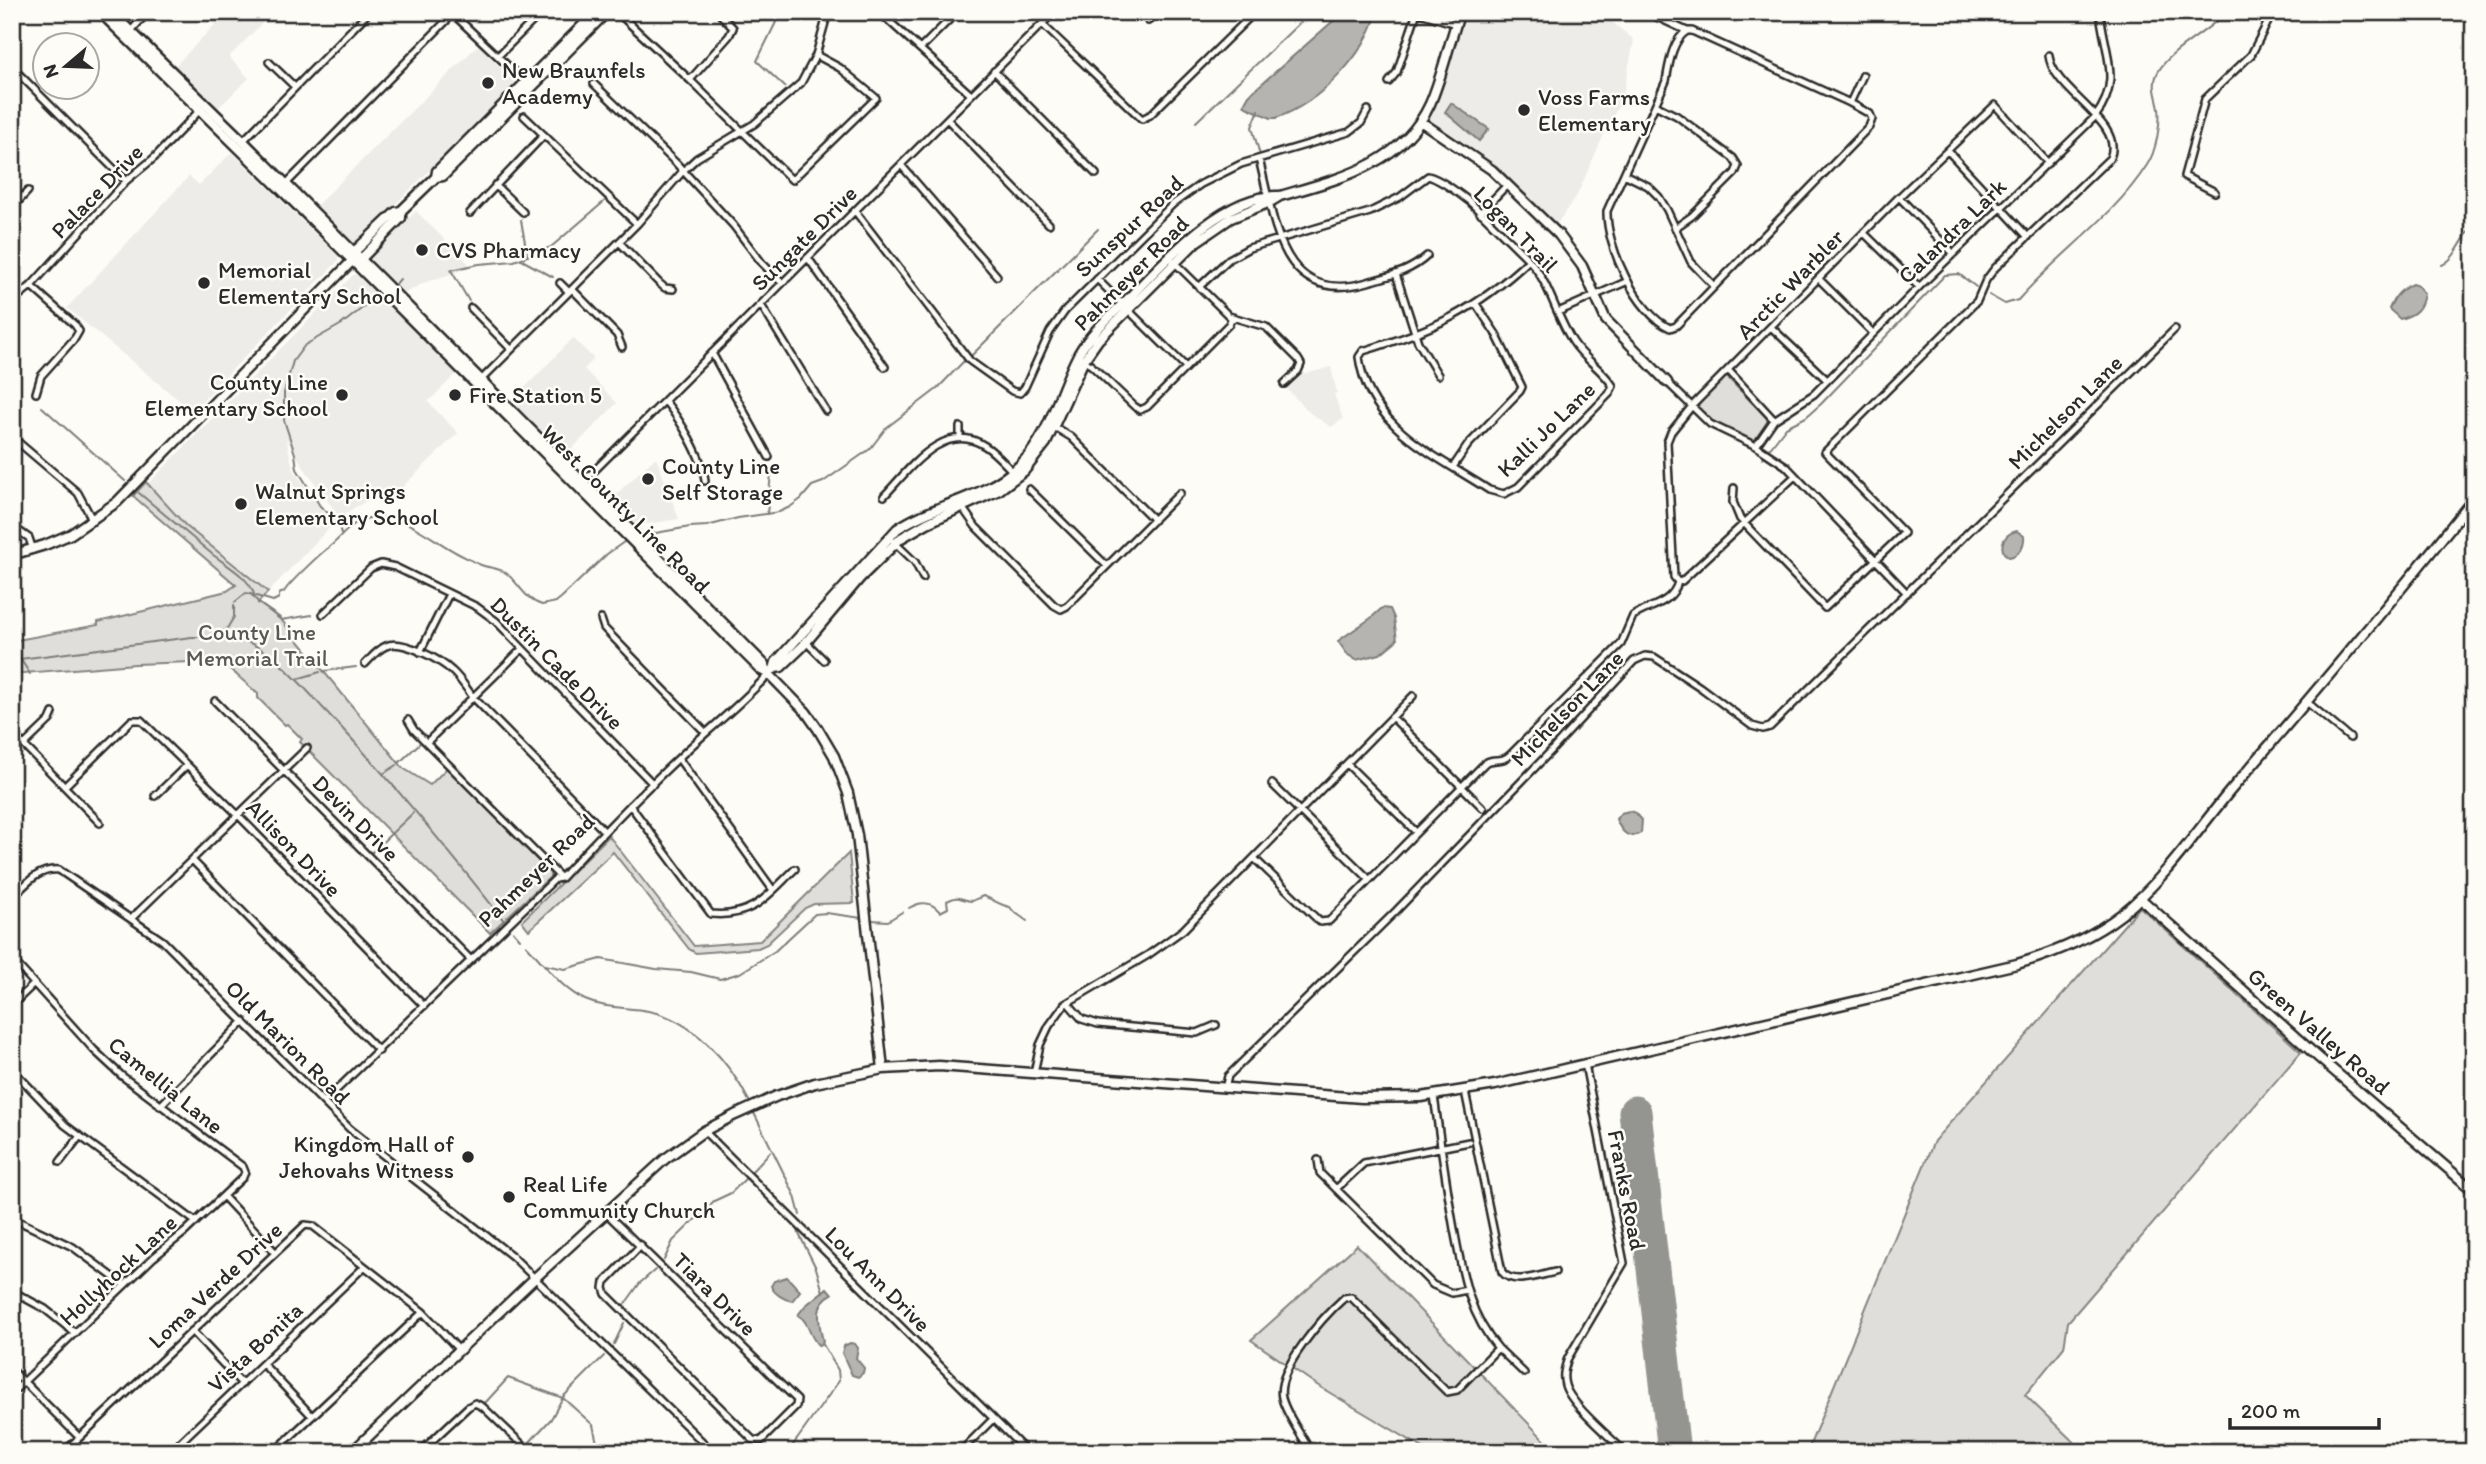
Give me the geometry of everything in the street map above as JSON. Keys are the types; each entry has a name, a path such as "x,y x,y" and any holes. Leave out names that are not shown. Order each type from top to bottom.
{"main road":[{"name":"West County Line Road","path":"100,12 128,34 622,527 772,671 806,712 840,769 853,814 883,1069"},
{"name":"West County Line Road","path":"111,12 128,34"},
{"path":"528,85 596,12"},
{"path":"12,555 33,550 71,534 93,521 126,493 355,258 401,218 401,211 436,177 437,170 607,12"},
{"name":"Pahmeyer Road","path":"772,671 781,667 806,642 893,540 897,529 913,519 960,504 1015,474 1052,425 1097,329 1125,306 1215,219 1248,202 1269,199 1346,177 1368,168 1396,147 1419,121 1430,102 1460,12"},
{"path":"1419,121 1478,159 1508,184 1572,251 1612,327 1667,382"},
{"path":"352,1452 653,1169 704,1131 793,1090 833,1078 883,1069 958,1066 1362,1098 1434,1096 1585,1064 2038,958 2070,945 2098,930 2140,898 2308,703 2474,498"},
{"name":"Pahmeyer Road","path":"772,671 776,662 809,628 854,574 893,540"},
{"name":"Green Valley Road","path":"2140,898 2318,1058 2474,1191"}],"street":[{"path":"128,34 148,12"},
{"path":"240,144 369,12"},
{"path":"498,56 542,12"},
{"path":"617,12 743,130 792,180 876,98 829,60 816,55"},
{"path":"690,80 733,28 718,12"},
{"path":"479,382 637,224 682,171 697,158 743,130 801,83 816,55 828,12"},
{"path":"878,12 971,94"},
{"path":"920,48 957,12"},
{"name":"Sungate Drive","path":"580,485 1054,12"},
{"path":"1148,21 1158,12"},
{"path":"1042,24 1139,118 1144,119 1255,12"},
{"path":"1389,82 1396,72 1417,12 1456,24"},
{"path":"1646,12 1850,103 1870,114 1872,119 1869,127 1676,326 1670,328 1640,302 1628,281 1607,223 1609,202 1666,81 1678,40 1687,31"},
{"name":"Calandra Lark","path":"1756,446 1774,420 1807,400 1953,253 2095,117 2106,100 2111,80 2100,12"},
{"path":"2215,192 2184,176 2205,99 2251,55 2273,12"},
{"path":"283,187 453,13 528,85"},
{"path":"1734,488 1732,502 1735,510 1825,608 1904,533 1825,452 1977,301 1989,274 2110,158 2112,146 2108,132 2053,69 2049,55"},
{"path":"269,62 295,87"},
{"path":"12,67 127,181"},
{"path":"994,71 1096,174"},
{"path":"1850,103 1863,75"},
{"path":"594,84 682,171 782,283"},
{"path":"1655,105 1677,116 1733,158 1738,166 1735,173 1698,211 1675,228"},
{"name":"Arctic Warbler","path":"1462,786 1485,763 1505,760 1620,644 1633,616 1658,604 1675,591 1678,582 1674,577 1667,442 1671,432 1692,406 1899,197 1995,105 2048,163"},
{"name":"Palace Drive","path":"12,301 31,286 127,181 154,158 202,107"},
{"name":"Sunspur Road","path":"855,211 964,354 979,369 1012,391 1020,393 1026,387 1055,325 1161,214 1187,193 1228,170 1349,132 1362,123 1368,110"},
{"path":"524,116 637,224"},
{"path":"947,119 1049,224"},
{"path":"470,213 544,135"},
{"path":"1948,151 2028,237"},
{"path":"1259,159 1281,239 1292,265 1321,284 1344,288 1396,274 1416,266 1427,257"},
{"path":"901,165 997,276"},
{"path":"1624,174 1648,186 1663,203 1690,262 1714,286"},
{"name":"Logan Trail","path":"1281,239 1378,209 1400,197 1428,176 1435,178 1463,197 1543,277 1574,343 1613,386"},
{"path":"1480,213 1508,184"},
{"path":"495,185 523,212"},
{"path":"12,208 28,191"},
{"path":"1899,197 1953,253"},
{"path":"1864,233 1919,287"},
{"path":"1199,287 1229,259 1250,248 1281,239"},
{"path":"619,242 659,283 665,288 673,289"},
{"path":"808,258 885,367"},
{"path":"1171,259 1232,317 1266,327 1301,364 1298,371 1284,384"},
{"path":"1416,335 1444,323 1476,304 1529,261"},
{"path":"1396,274 1416,335 1438,374"},
{"path":"1097,279 1185,366"},
{"path":"1819,279 1873,333"},
{"path":"1558,312 1628,281"},
{"path":"560,283 617,335 622,347"},
{"path":"31,286 79,331 41,376 36,393"},
{"path":"1453,467 1468,445 1522,387 1499,340 1476,304"},
{"path":"761,305 826,411"},
{"path":"471,308 512,349"},
{"path":"1081,359 1140,410 1147,407 1229,324 1232,317"},
{"path":"1772,328 1827,380"},
{"name":"Michelson Lane","path":"1225,1089 1228,1076 1396,911 1634,661 1645,656 1660,660 1752,726 1763,729 1774,724 2175,329"},
{"name":"Kalli Jo Lane","path":"1416,335 1359,355 1367,389 1384,416 1397,430 1494,493 1504,494 1514,490 1609,394 1613,386"},
{"path":"712,354 769,457"},
{"path":"1728,371 1774,420"},
{"path":"1667,382 1710,424 1756,446 1796,476 1907,593"},
{"path":"665,401 675,412 704,469 705,481"},
{"path":"1052,425 1070,437 1154,520"},
{"path":"960,427 960,438"},
{"path":"12,437 76,491 93,521"},
{"path":"884,496 928,451 947,440 960,438 983,444 1015,474"},
{"path":"1678,582 1796,476"},
{"path":"1030,489 1107,566"},
{"path":"960,504 976,527 1061,609 1180,493"},
{"path":"12,526 29,538 33,550"},
{"path":"893,540 919,566 923,578"},
{"name":"Dustin Cade Drive","path":"323,614 367,572 381,564 395,567 484,611 653,784"},
{"path":"419,652 449,594"},
{"path":"601,619 604,628 706,733"},
{"path":"806,642 824,660"},
{"path":"365,664 382,648 392,644 404,645 453,671 473,697 604,831"},
{"path":"427,742 522,649"},
{"name":"Pahmeyer Road","path":"324,1102 555,879 561,878 630,805 772,671"},
{"path":"1034,1073 1040,1045 1059,1011 1183,930 1413,696"},
{"name":"Devin Drive","path":"215,701 471,960"},
{"path":"2308,703 2350,738"},
{"path":"24,745 50,720 53,713"},
{"path":"1392,717 1483,808"},
{"name":"Allison Drive","path":"65,786 130,721 137,718 144,722 424,1006"},
{"path":"408,720 561,878"},
{"path":"12,733 100,823"},
{"path":"132,918 307,748"},
{"path":"679,759 773,890"},
{"path":"1346,764 1416,832"},
{"path":"155,796 186,766"},
{"path":"1272,784 1369,880"},
{"path":"1254,858 1324,924 1462,786"},
{"path":"630,805 708,912 714,915 747,911 795,869"},
{"path":"192,860 379,1051"},
{"name":"Old Marion Road","path":"12,898 44,871 63,872 163,941 365,1141 536,1277 713,1452"},
{"name":"Camellia Lane","path":"12,959 94,1050 160,1106 243,1167 245,1172"},
{"path":"12,1005 34,984"},
{"path":"1068,1003 1082,1018 1098,1024 1197,1033 1216,1025"},
{"path":"160,1106 244,1021"},
{"name":"Franks Road","path":"1585,1064 1624,1263 1568,1358 1564,1368 1564,1381 1570,1397 1625,1452"},
{"path":"12,1069 50,1112 196,1222"},
{"path":"1465,1091 1502,1272 1507,1278 1516,1279 1555,1272"},
{"path":"1434,1096 1446,1186 1466,1290 1477,1318 1498,1348 1524,1373"},
{"name":"Lou Ann Drive","path":"704,1131 1027,1452"},
{"path":"60,1162 80,1136"},
{"path":"1336,1189 1364,1163 1469,1142"},
{"path":"1318,1160 1320,1173 1433,1285 1452,1293 1466,1290"},
{"name":"Hollyhock Lane","path":"12,1393 124,1286 196,1222 245,1172"},
{"path":"223,1196 275,1252"},
{"name":"Tiara Drive","path":"606,1212 641,1245 797,1402 764,1439 755,1441 606,1294 605,1282 641,1245"},
{"path":"12,1217 73,1247 124,1286"},
{"name":"Loma Verde Drive","path":"64,1452 275,1252 303,1227 310,1225 423,1312 460,1351"},
{"name":"Vista Bonita","path":"170,1452 364,1267"},
{"path":"12,1291 46,1310 75,1333"},
{"path":"1311,1452 1283,1401 1282,1384 1309,1334 1348,1297 1447,1392 1457,1390 1498,1348"},
{"path":"274,1452 423,1312"},
{"path":"192,1331 242,1384"},
{"path":"263,1364 312,1416"},
{"path":"12,1370 79,1437"},
{"path":"419,1452 468,1406 475,1403 483,1407 530,1452"},
{"path":"960,1452 993,1419"},
{"path":"515,1452 523,1445"}],"shaded area":[{"path":"227,12 266,12 269,16 229,57 249,78 217,109 174,67"},
{"path":"1338,12 1377,12 1362,45 1338,76 1308,101 1276,118 1246,107 1244,104 1249,95 1333,21"},
{"name":"Voss Farms Elementary","path":"1466,12 1600,12 1634,40 1622,100 1577,195 1556,225 1498,168 1474,149 1426,119 1449,70"},
{"path":"478,45 517,84 356,243 352,243 316,206"},
{"path":"1451,103 1489,129 1479,141 1445,112"},
{"name":"Memorial Elementary School","path":"232,152 338,256 338,261 192,411 67,308 189,176 199,185"},
{"path":"416,211 472,267 423,283 404,294 371,262 370,256"},
{"name":"County Line Elementary School","path":"353,275 357,275 457,373 428,402 458,433 388,501 379,495 340,518 286,438 293,469 332,525 268,592 186,526 148,484"},
{"path":"2412,284 2424,293 2422,303 2410,316 2400,319 2389,309 2398,294"},
{"path":"573,338 594,359 584,369 617,403 565,456 511,402"},
{"path":"1331,367 1337,393 1334,394 1343,419 1331,427 1310,413 1286,388 1301,375"},
{"name":"County Line Self Storage","path":"656,457 679,519 634,526 609,501"},
{"path":"2017,531 2024,536 2022,547 2018,553 2009,557 2004,553 2003,542"},
{"path":"1382,608 1390,609 1397,640 1380,654 1356,660 1347,654 1338,641"},
{"path":"1621,813 1636,813 1642,820 1641,833 1632,836 1626,834 1616,819"},
{"path":"787,1277 800,1291 792,1301 780,1296 771,1286 774,1281"},
{"path":"827,1288 832,1294 822,1303 820,1309 819,1322 823,1342 819,1346 805,1321 798,1315"},
{"path":"850,1343 858,1348 856,1358 864,1368 858,1377 852,1375 842,1353 844,1346"}],"green space":[{"path":"1727,377 1767,418 1754,441 1717,425 1696,406"},
{"name":"County Line Memorial Trail","path":"146,482 186,526 268,592 258,603 279,617 403,768 430,785 447,768 550,873 550,877 490,933 300,742 302,739 258,698 258,694 221,661 135,664 12,674 12,641 98,625 98,622 227,591 236,585 133,496"},
{"path":"609,836 694,946 760,941 849,853 854,903 814,904 805,908 767,944 758,948 696,953 689,949 613,852 529,930 522,921"},
{"path":"2140,907 2301,1052 2068,1322 2064,1347 2025,1395 2084,1452 1807,1452 1934,1141"},
{"path":"1357,1245 1556,1452 1430,1452 1320,1387 1251,1340"}],"waterway":[{"path":"778,12 779,16 757,61 785,87"},
{"path":"1196,122 1311,12"},
{"path":"1989,295 2005,304 2018,300 2134,184 2150,159 2157,138 2159,108 2155,86 2158,72 2180,48 2226,12"},
{"path":"1259,110 1252,127 1260,155"},
{"path":"469,301 451,270 514,261 551,247 606,200"},
{"path":"521,220 527,254"},
{"path":"2442,265 2452,257 2474,225"},
{"path":"972,355 1098,229"},
{"path":"520,259 553,277"},
{"path":"1769,449 1786,427 1806,417 1821,404 1945,275 1959,274 1976,287"},
{"path":"394,286 400,279"},
{"path":"341,534 338,522 320,506 297,469 284,420 284,393 293,361 305,345 342,324 370,302 382,299"},
{"path":"644,535 707,526 779,512 790,507 812,486 823,482 870,449 886,428 937,389 964,361"},
{"path":"42,407 125,481"},
{"path":"767,514 771,473"},
{"path":"139,493 242,577 254,594"},
{"path":"235,602 246,593 273,601 279,598 279,594 348,529 370,518 383,517 409,524 472,561 503,571 531,599 542,605 556,602 607,554 624,542"},
{"path":"250,593 281,620 312,615"},
{"path":"223,635 234,617 234,605"},
{"path":"12,660 192,637 229,638 260,648 289,672 370,759 505,922"},
{"path":"21,660 30,674"},
{"path":"324,671 356,667"},
{"path":"297,679 320,672"},
{"path":"399,763 421,742"},
{"path":"383,774 397,765"},
{"path":"371,853 413,813"},
{"path":"909,908 926,903 940,912 948,908 947,901 951,899 972,901 983,896 1010,907 1027,921"},
{"path":"871,920 888,921 902,912"},
{"path":"545,965 565,969 601,959 720,979 740,973 775,951 815,914 862,918"},
{"path":"513,931 520,939"},
{"path":"526,945 560,982 585,1000 600,1005 648,1011 680,1023 695,1033 721,1058 749,1101"},
{"path":"754,1113 795,1196 800,1215"},
{"path":"752,1171 770,1152"},
{"path":"664,1260 673,1241 714,1201 731,1193 745,1179"},
{"path":"798,1232 816,1268 823,1292"},
{"path":"625,1304 640,1283 655,1270"},
{"path":"614,1344 624,1323"},
{"path":"788,1452 839,1381 838,1370 822,1343"},
{"path":"528,1444 551,1419 563,1397 604,1356"},
{"path":"485,1403 508,1378 563,1398 593,1425 599,1452"}],"runway":[{"path":"1635,1112 1674,1452"}],"place":[{"name":"New Braunfels Academy","path":"488,83"},
{"name":"Voss Farms Elementary","path":"1524,110"},
{"name":"CVS Pharmacy","path":"422,250"},
{"name":"Memorial Elementary School","path":"204,283"},
{"name":"County Line Elementary School","path":"342,395"},
{"name":"Fire Station 5","path":"455,395"},
{"name":"County Line Self Storage","path":"648,479"},
{"name":"Walnut Springs Elementary School","path":"241,504"},
{"name":"Kingdom Hall of Jehovahs Witness","path":"468,1157"},
{"name":"Real Life Community Church","path":"509,1197"}]}
